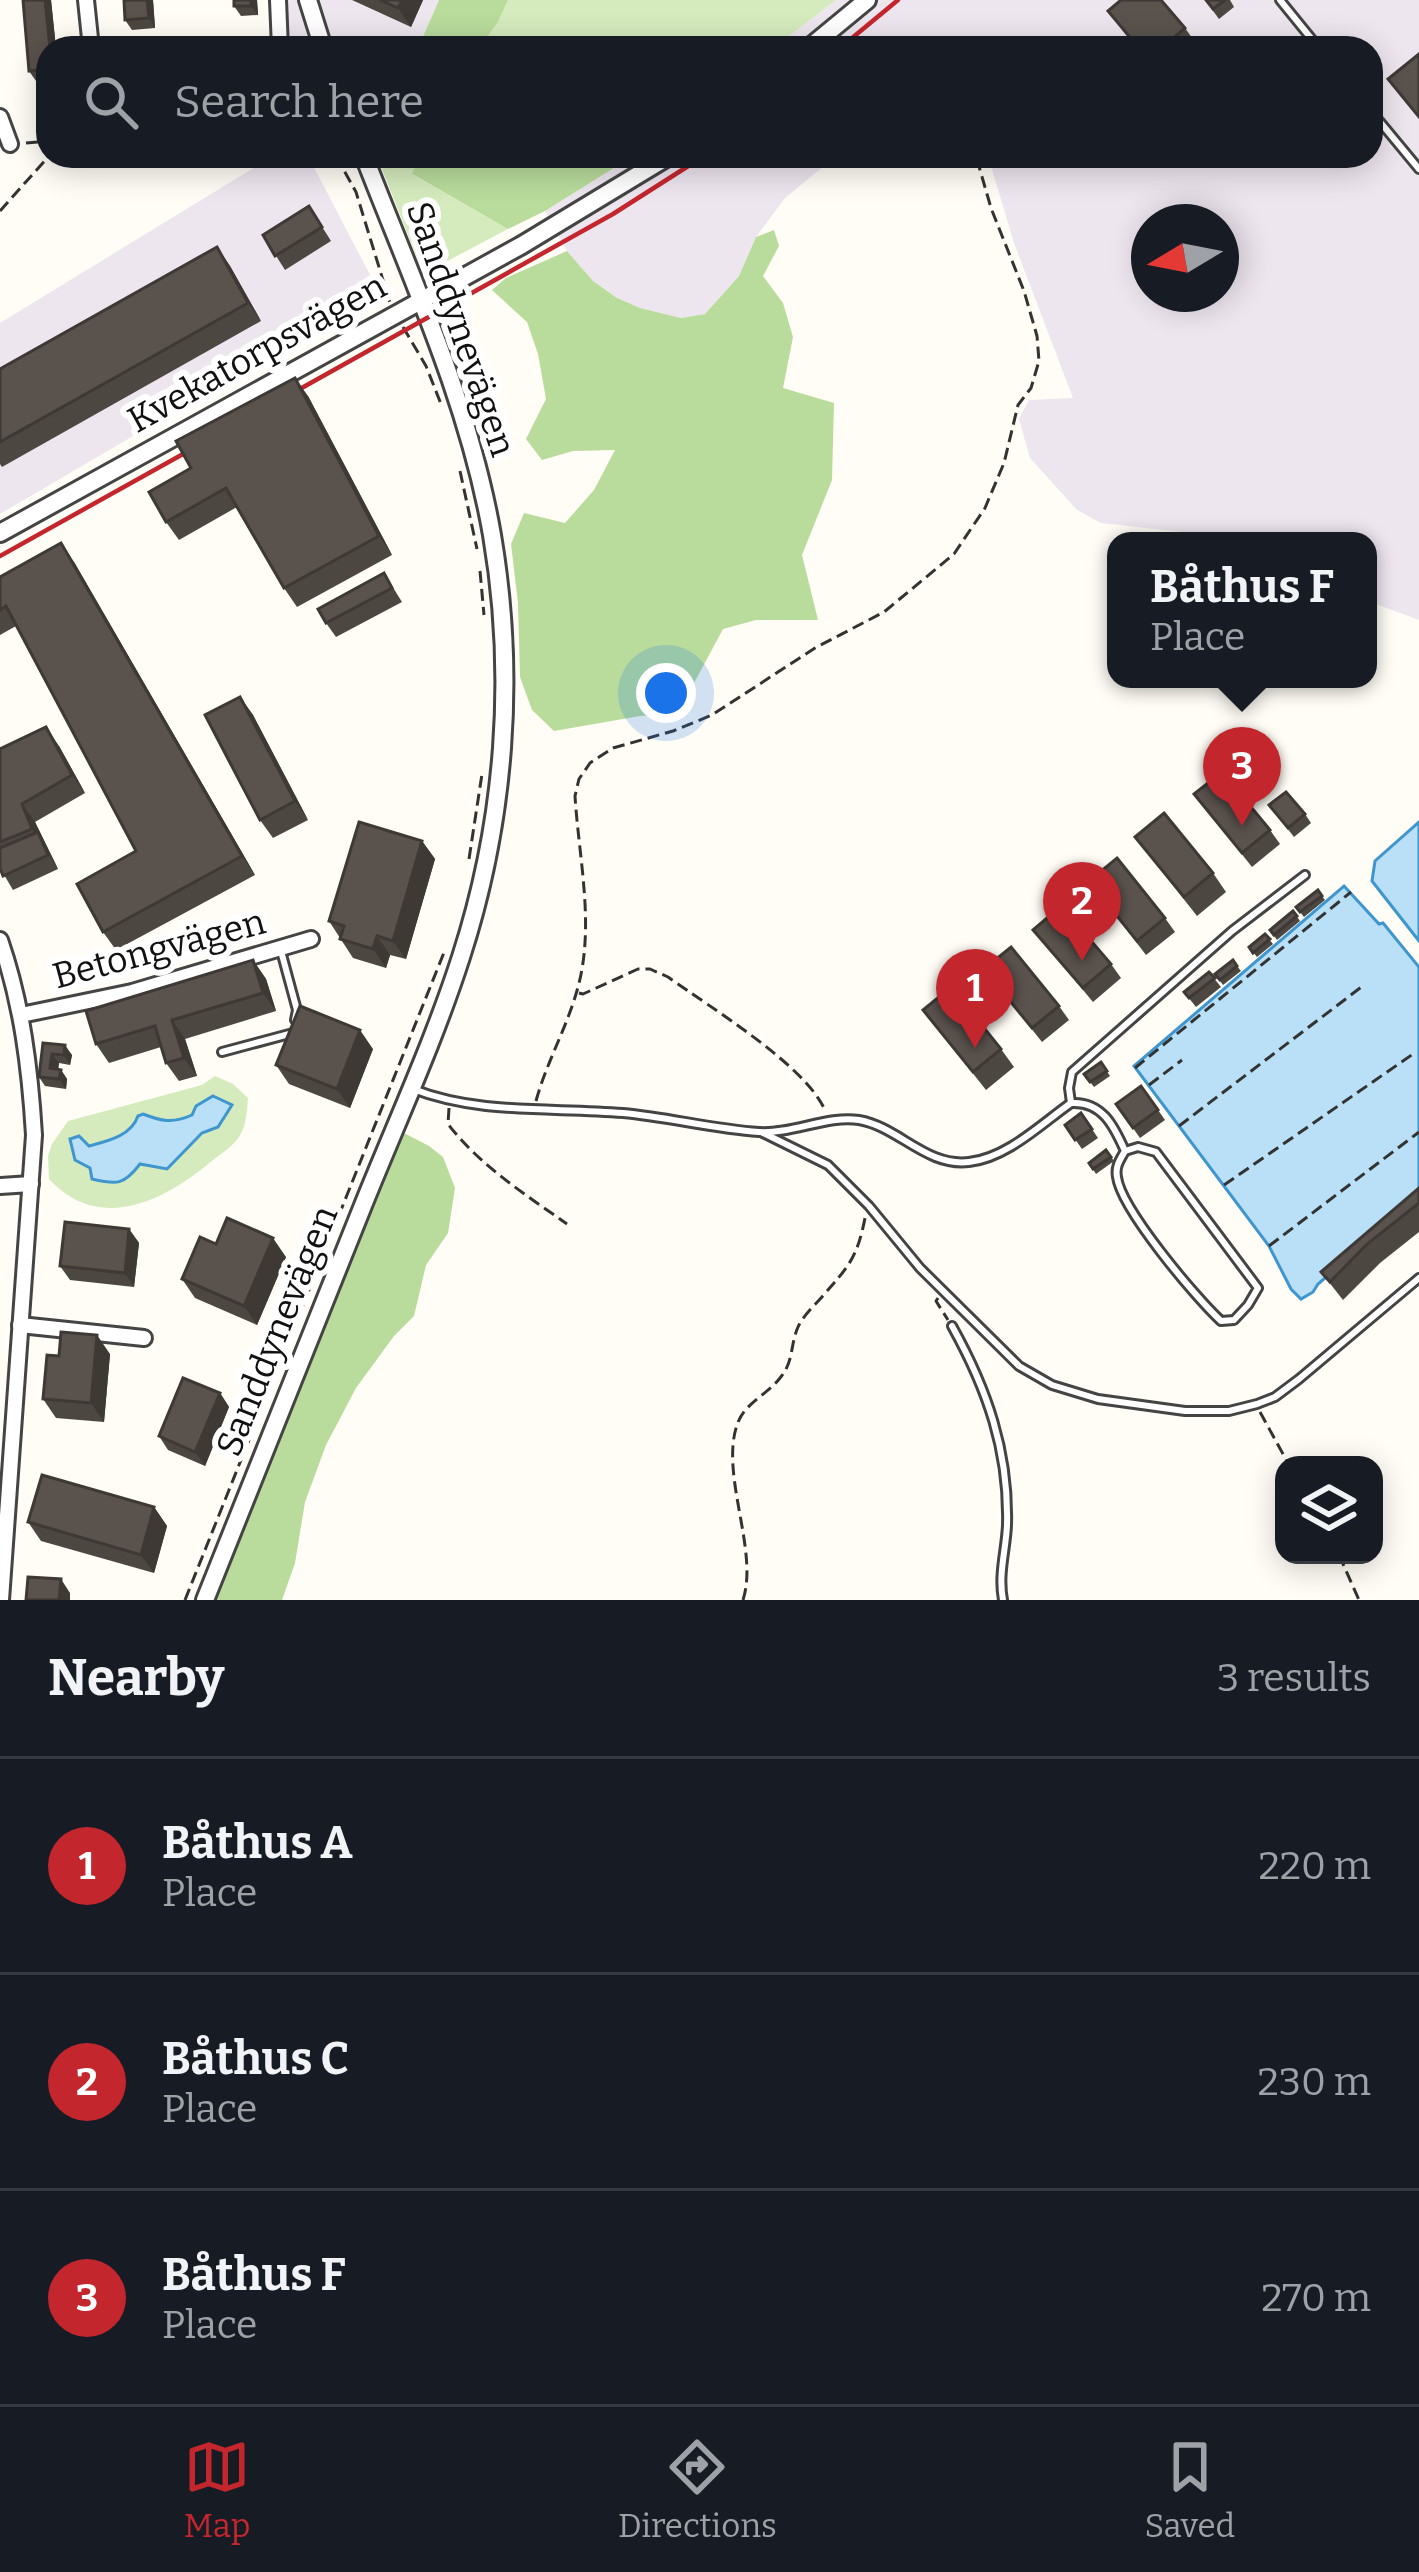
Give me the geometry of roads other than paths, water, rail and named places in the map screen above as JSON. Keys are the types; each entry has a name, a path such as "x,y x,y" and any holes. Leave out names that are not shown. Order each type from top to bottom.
{"street":[{"path":"86,0 90,36"},
{"path":"278,0 280,36"},
{"path":"308,0 318,36"},
{"path":"824,36 867,0"},
{"path":"0,116 10,144"},
{"name":"Sanddynevägen","path":"205,1600 446,1001 480,888 494,819 504,714 501,613 491,533 466,425 369,168"},
{"name":"Kvekatorpsvägen","path":"0,533 522,245 649,168"},
{"name":"Betongvägen","path":"21,1015 133,992 311,939"},
{"path":"0,940 21,1015 34,1135 1,1600"},
{"path":"0,1186 32,1184"},
{"path":"20,1325 144,1338"}],"lane":[{"path":"1280,0 1309,36"},
{"path":"1383,126 1419,169"},
{"path":"1071,1103 1072,1072 1232,931 1305,875"},
{"path":"222,1052 292,1035 297,1010 280,948"},
{"path":"410,1088 450,1101 624,1113 760,1132 861,1120 932,1156 963,1163 1004,1150 1071,1103 1083,1102 1100,1109 1125,1151"},
{"path":"760,1132 828,1165 920,1268 1019,1366 1052,1385 1098,1399 1185,1411 1229,1411 1257,1404 1299,1379 1419,1278"},
{"path":"1138,1147 1156,1152 1258,1288 1234,1320 1222,1321 1207,1308 1161,1253 1117,1181 1117,1165 1125,1151 1138,1147"},
{"path":"952,1326 998,1430 1007,1528 1000,1579 1003,1600"}],"water":[{"path":"1419,822 1419,941 1372,881 1375,861"},
{"path":"1344,886 1419,967 1419,1197 1301,1299 1269,1246 1134,1066"},
{"path":"213,1096 232,1105 218,1127 202,1133 167,1169 140,1164 124,1180 108,1182 92,1179 90,1168 75,1160 70,1139 79,1136 89,1146 111,1140 143,1114 167,1120 185,1118"}],"railway":[{"path":"854,36 898,0"},
{"path":"273,404 613,214 685,168"},
{"path":"0,556 210,439"}],"place":[{"name":"Båthus F","path":"1242,826"},
{"name":"Båthus C","path":"1082,961"},
{"name":"Båthus A","path":"975,1048"}]}
